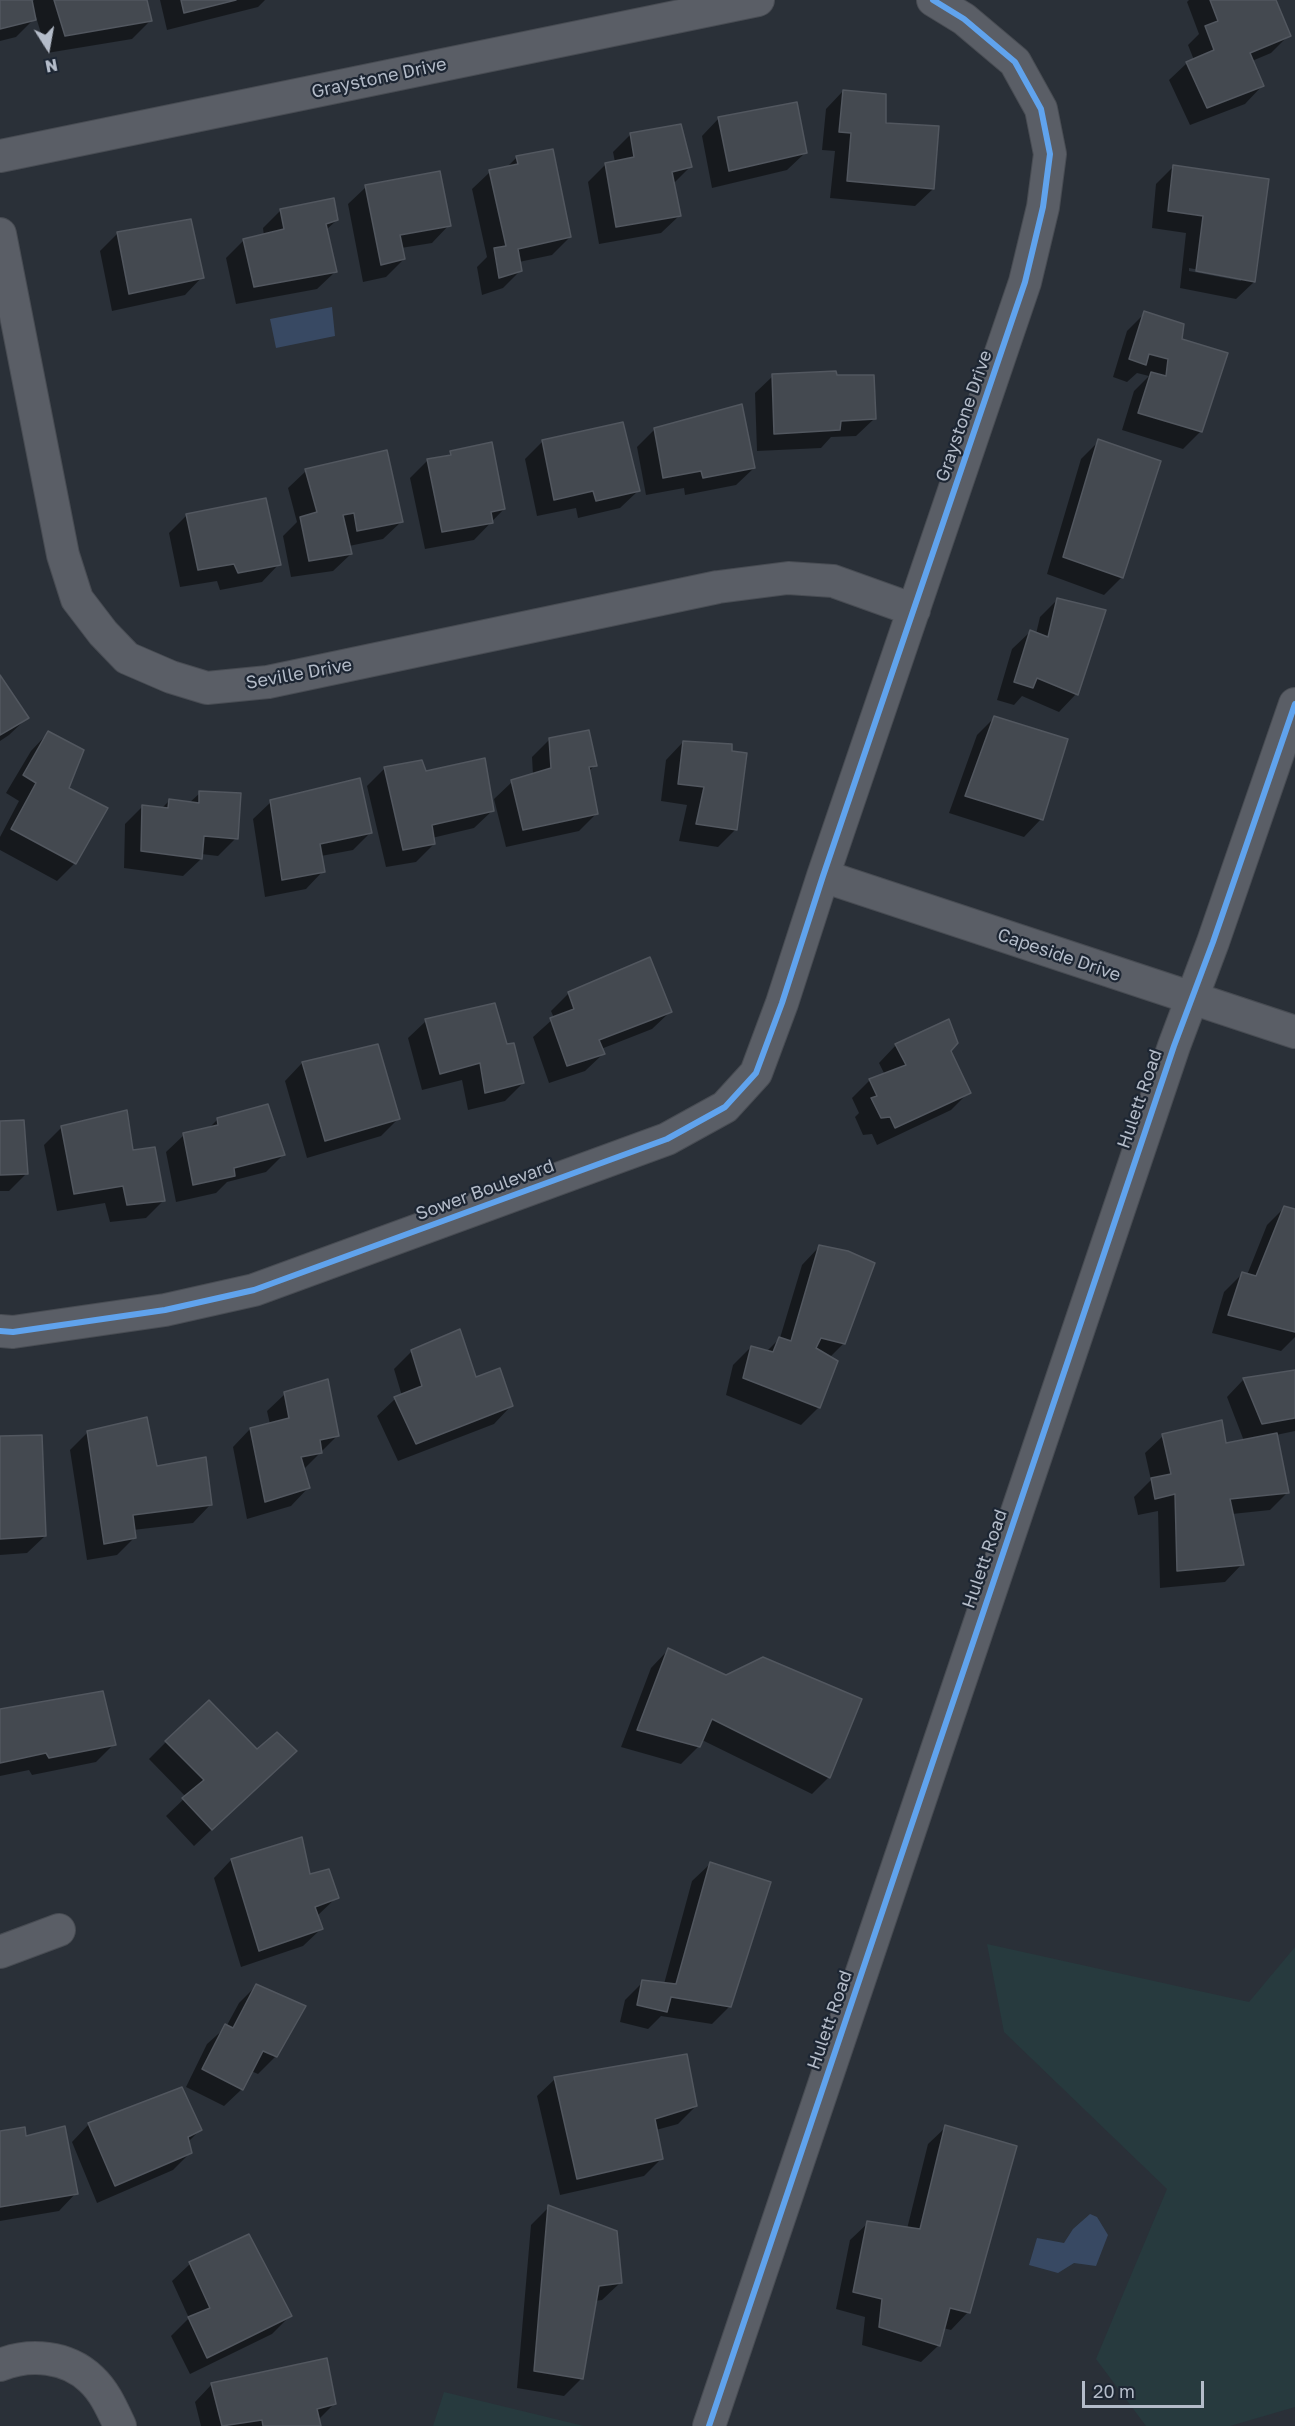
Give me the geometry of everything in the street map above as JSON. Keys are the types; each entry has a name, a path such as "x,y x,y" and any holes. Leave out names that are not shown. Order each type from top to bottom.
{"street":[{"name":"Graystone Drive","path":"0,156 758,0"},
{"name":"Graystone Drive","path":"823,876 1025,282 1043,207 1050,154 1041,109 1015,62 964,19 933,0"},
{"name":"Seville Drive","path":"0,234 63,555 77,599 103,633 127,658 207,688 268,682 718,587 788,578 834,581 914,610"},
{"name":"Hulett Road","path":"709,2426 1191,1000 1295,704"},
{"name":"Capeside Drive","path":"823,876 1191,1000 1295,1032"},
{"name":"Sower Boulevard","path":"0,1331 13,1332 165,1310 254,1290 667,1139 725,1107 756,1073 782,1003 823,876"},
{"path":"0,1952 58,1930"},
{"path":"0,2365 39,2357 68,2363 91,2378 108,2399 120,2426"}],"green space":[{"path":"987,1944 1249,2002 1295,1947 1295,2407 1230,2426 1146,2426 1096,2359 1167,2189 1004,2032"},
{"path":"444,2392 584,2426 433,2426"}],"water":[{"path":"332,307 335,336 276,348 270,319"},
{"path":"1090,2214 1097,2217 1108,2235 1096,2266 1074,2263 1058,2273 1029,2265 1037,2238 1064,2243 1073,2229"}],"building":[{"path":"0,0 32,0 36,20 0,29"},
{"path":"54,0 147,0 152,21 65,36"},
{"path":"181,0 236,0 184,13"},
{"path":"1210,0 1276,0 1291,36 1250,53 1264,86 1207,108 1186,62 1214,50 1205,26 1218,21"},
{"path":"843,90 886,94 886,123 939,126 934,189 847,181 851,133 839,132"},
{"path":"797,102 807,153 729,171 718,117"},
{"path":"681,124 692,167 672,172 681,216 616,227 605,163 634,157 630,133"},
{"path":"553,149 571,237 518,249 522,271 499,278 494,248 506,246 489,170 518,164 516,156"},
{"path":"1173,165 1269,179 1255,282 1196,271 1203,216 1168,211"},
{"path":"440,171 451,226 400,235 405,259 381,265 365,185"},
{"path":"334,198 338,220 326,224 337,272 254,287 243,239 284,229 280,209"},
{"path":"191,219 204,278 129,294 117,232"},
{"path":"1144,311 1184,324 1182,339 1228,353 1202,432 1138,413 1151,372 1166,376 1168,359 1149,354 1146,365 1129,359"},
{"path":"836,371 837,375 874,375 876,419 841,421 840,430 774,434 772,374"},
{"path":"742,404 755,468 703,478 701,471 663,478 654,428"},
{"path":"623,422 640,491 596,501 593,491 554,500 542,440"},
{"path":"1098,439 1161,461 1123,578 1063,557"},
{"path":"492,442 505,509 491,512 493,523 442,532 427,459 451,455 450,451"},
{"path":"387,450 403,522 357,531 354,513 343,515 352,554 309,561 300,517 317,512 305,469"},
{"path":"266,498 281,565 238,573 234,564 198,570 186,514"},
{"path":"1057,598 1106,610 1078,695 1037,678 1033,688 1014,682 1030,630 1048,637"},
{"path":"0,675 29,718 0,735"},
{"path":"994,716 1068,739 1043,820 965,796"},
{"path":"589,730 597,766 589,767 598,814 523,830 511,780 551,768 549,738"},
{"path":"48,731 84,750 69,788 108,808 76,864 11,829 36,783 23,775"},
{"path":"683,741 732,744 732,751 747,753 737,830 696,824 704,787 678,784"},
{"path":"485,758 494,811 432,825 435,844 403,850 384,767 422,760 426,771"},
{"path":"360,778 372,833 320,844 325,872 282,880 270,800"},
{"path":"199,791 241,793 238,839 204,836 202,859 141,851 142,805 168,808 169,799 199,803"},
{"path":"650,957 672,1012 599,1040 605,1054 567,1066 550,1018 574,1009 568,992"},
{"path":"495,1003 507,1044 514,1043 524,1083 485,1093 480,1063 440,1074 425,1019"},
{"path":"949,1019 958,1043 951,1051 971,1093 895,1128 890,1117 881,1118 871,1098 877,1096 869,1079 906,1065 895,1044"},
{"path":"378,1044 400,1119 325,1141 302,1062"},
{"path":"268,1104 285,1155 234,1168 235,1176 193,1185 183,1133 218,1125 217,1118"},
{"path":"127,1110 133,1150 155,1147 165,1201 127,1205 123,1186 74,1194 61,1126"},
{"path":"24,1120 28,1174 0,1175 0,1121"},
{"path":"1284,1206 1295,1209 1295,1332 1228,1315 1242,1272 1256,1276"},
{"path":"819,1245 848,1251 875,1263 845,1344 821,1338 816,1348 838,1361 820,1408 743,1378 751,1346 773,1352 779,1337 791,1341"},
{"path":"460,1329 476,1377 500,1368 513,1406 416,1444 394,1397 422,1386 411,1350"},
{"path":"1295,1370 1295,1418 1262,1424 1243,1378"},
{"path":"328,1379 339,1436 320,1440 322,1453 301,1457 310,1488 265,1502 250,1428 289,1418 284,1392"},
{"path":"147,1417 157,1466 206,1457 212,1505 133,1515 136,1538 104,1544 87,1431"},
{"path":"1222,1420 1226,1443 1277,1433 1289,1493 1230,1499 1244,1565 1177,1571 1175,1494 1155,1499 1151,1478 1171,1474 1162,1434"},
{"path":"42,1435 46,1536 0,1539 0,1436"},
{"path":"668,1648 726,1675 763,1657 862,1699 830,1778 712,1719 700,1747 637,1730"},
{"path":"103,1691 116,1745 49,1758 46,1753 0,1763 0,1709"},
{"path":"209,1700 257,1749 277,1732 297,1751 212,1830 182,1798 204,1780 165,1741"},
{"path":"302,1837 310,1874 329,1869 339,1898 315,1907 323,1929 259,1951 231,1859"},
{"path":"710,1862 771,1882 731,2007 671,1997 667,2012 637,2005 642,1980 676,1984"},
{"path":"256,1984 306,2006 277,2057 263,2051 243,2090 202,2069 225,2024 233,2028"},
{"path":"687,2054 697,2106 655,2119 663,2159 577,2179 554,2077"},
{"path":"182,2087 202,2130 188,2137 192,2153 115,2186 88,2123"},
{"path":"945,2125 1017,2146 970,2313 950,2308 940,2346 879,2327 882,2299 853,2292 867,2221 920,2229"},
{"path":"65,2126 78,2194 0,2207 0,2131 25,2127 26,2136"},
{"path":"548,2205 617,2231 622,2283 599,2286 583,2379 534,2371"},
{"path":"249,2234 292,2316 207,2358 188,2317 210,2308 189,2262"},
{"path":"327,2358 336,2404 317,2409 321,2426 263,2426 262,2420 222,2426 211,2383"}],"cycle path":[{"path":"0,1331 13,1332 165,1310 254,1290 667,1139 725,1107 756,1073 782,1003 1025,282 1043,207 1050,154 1041,109 1015,62 964,19 933,0"},
{"path":"709,2426 1174,1046 1213,942 1295,704"}]}
